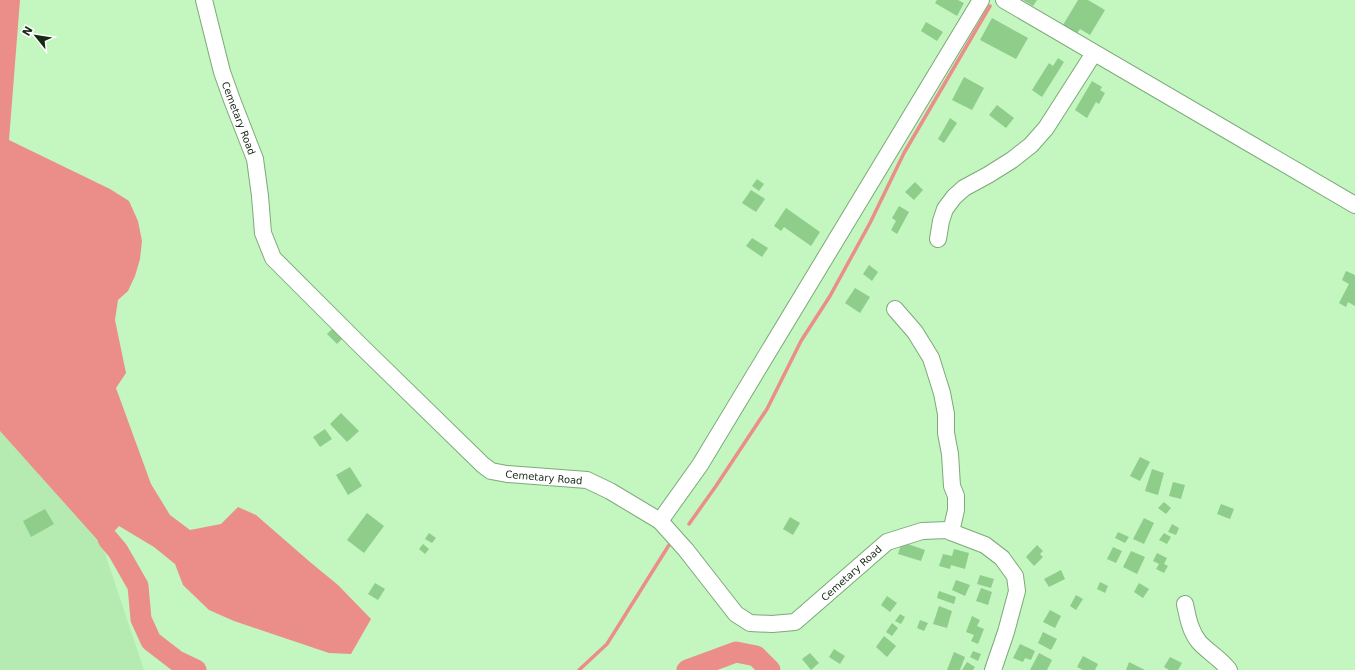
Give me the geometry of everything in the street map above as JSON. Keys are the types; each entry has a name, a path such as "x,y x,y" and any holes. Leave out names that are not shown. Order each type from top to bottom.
{"street":[{"name":"Cemetary Road","path":"204,0 222,72 255,159 263,233 273,258 360,345 491,471 507,474 587,480 610,491 665,525 736,614 750,624 796,622 886,542 922,531 948,530 984,545 1002,558 1015,576 1017,591 1006,632 993,670"},
{"path":"665,525 981,0"},
{"path":"1004,0 1355,205"},
{"path":"938,239 941,221 946,209 954,197 964,188 1012,160 1031,145 1046,128 1094,53"},
{"path":"895,309 915,332 931,358 942,393 946,414 946,433 950,454 952,486 956,496 956,510 951,532"},
{"path":"1185,604 1190,625 1199,642 1213,653 1229,670"}],"shaded area":[{"path":"0,0 20,0 9,140 110,189 129,201 138,221 142,241 140,259 135,276 128,291 118,300 115,320 126,373 116,388 151,484 170,515 190,530 221,524 238,507 256,515 338,585 371,619 351,654 329,653 234,621 209,610 183,585 175,564 154,547 119,526 102,545 0,431"},
{"path":"0,431 102,545 144,670 0,670"}],"building":[{"path":"937,0 958,0 964,3 957,16 935,3"},
{"path":"1023,0 1037,0 1033,6"},
{"path":"1078,0 1088,0 1105,10 1090,35 1080,29 1077,33 1063,25"},
{"path":"992,18 1028,38 1016,59 980,40"},
{"path":"926,22 943,32 937,41 921,31"},
{"path":"1058,58 1064,62 1042,97 1032,90 1049,63 1053,66"},
{"path":"964,77 984,88 972,110 952,100"},
{"path":"1092,81 1102,87 1100,90 1105,93 1099,104 1096,102 1087,118 1075,110"},
{"path":"997,105 1014,118 1006,128 989,115"},
{"path":"950,118 957,123 944,143 938,139"},
{"path":"757,179 764,184 759,191 752,186"},
{"path":"915,182 923,190 914,200 905,192"},
{"path":"751,190 765,199 756,212 742,203"},
{"path":"899,206 909,212 897,234 891,230 896,221 892,218"},
{"path":"786,208 820,232 811,246 784,227 781,231 774,226"},
{"path":"752,238 768,248 762,257 746,246"},
{"path":"869,265 878,272 872,281 863,274"},
{"path":"1346,271 1355,275 1355,306 1348,302 1346,307 1339,303 1349,284 1342,280"},
{"path":"855,288 870,297 860,313 845,303"},
{"path":"334,327 344,337 337,344 327,334"},
{"path":"341,413 359,431 347,442 330,424"},
{"path":"325,429 332,439 320,447 313,437"},
{"path":"1140,457 1150,462 1140,481 1130,476"},
{"path":"350,467 362,486 348,495 336,475"},
{"path":"1152,469 1164,473 1158,495 1145,491"},
{"path":"1173,482 1185,485 1181,499 1169,496"},
{"path":"1164,502 1171,508 1166,514 1158,508"},
{"path":"1221,504 1234,509 1230,519 1217,514"},
{"path":"45,509 54,524 31,537 23,521"},
{"path":"367,513 384,526 364,553 347,540"},
{"path":"790,517 800,523 793,535 783,529"},
{"path":"1144,518 1154,523 1144,544 1133,539"},
{"path":"1172,524 1179,528 1176,535 1168,532"},
{"path":"1118,532 1129,537 1125,543 1115,538"},
{"path":"429,533 436,538 432,543 425,539"},
{"path":"1164,533 1171,537 1167,544 1159,540"},
{"path":"902,542 925,550 921,561 898,554"},
{"path":"423,544 429,549 425,554 419,549"},
{"path":"1037,545 1043,551 1040,554 1043,557 1034,566 1026,557"},
{"path":"1113,547 1122,551 1116,563 1107,559"},
{"path":"954,549 969,553 965,569 951,565 950,569 939,566 943,554 952,556"},
{"path":"1131,551 1145,557 1137,574 1123,567"},
{"path":"1157,553 1167,558 1164,564 1168,566 1164,573 1156,569 1159,564 1153,561"},
{"path":"1061,570 1065,579 1049,587 1044,579"},
{"path":"980,575 994,579 991,588 977,584"},
{"path":"956,580 970,585 965,596 952,590"},
{"path":"1100,582 1108,586 1105,593 1097,589"},
{"path":"375,583 385,589 378,600 368,594"},
{"path":"1139,583 1149,589 1143,598 1134,592"},
{"path":"981,588 992,592 988,605 976,601"},
{"path":"939,591 956,597 954,604 937,598"},
{"path":"1076,595 1083,599 1076,610 1070,606"},
{"path":"887,596 897,603 890,612 881,605"},
{"path":"939,606 952,611 947,628 933,624"},
{"path":"1050,610 1061,616 1055,628 1043,622"},
{"path":"900,614 905,617 901,624 895,621"},
{"path":"972,616 980,620 977,626 984,629 978,644 971,641 974,635 966,632"},
{"path":"920,620 928,623 924,631 917,628"},
{"path":"892,623 898,628 892,636 886,632"},
{"path":"1043,632 1057,639 1051,650 1038,643"},
{"path":"884,636 896,646 887,657 876,647"},
{"path":"1020,644 1035,651 1031,660 1025,658 1023,662 1013,658"},
{"path":"834,649 845,656 840,664 829,657"},
{"path":"973,651 981,654 978,661 970,657"},
{"path":"954,652 965,657 960,670 947,670"},
{"path":"810,653 819,663 811,670 802,659"},
{"path":"1039,653 1052,660 1047,670 1030,670"},
{"path":"1083,656 1098,664 1095,670 1083,670 1077,667"},
{"path":"1170,657 1182,663 1178,670 1169,670 1164,667"},
{"path":"967,662 975,667 973,670 962,670"},
{"path":"1129,662 1145,670 1126,670"}],"waterway":[{"path":"689,524 767,409 801,341 830,296 870,223 904,153 990,6"},
{"path":"108,539 118,551 138,586 141,619 151,641 177,661 196,670"},
{"path":"579,670 607,644 669,545"},
{"path":"687,670 736,652 756,656 770,670"}]}
